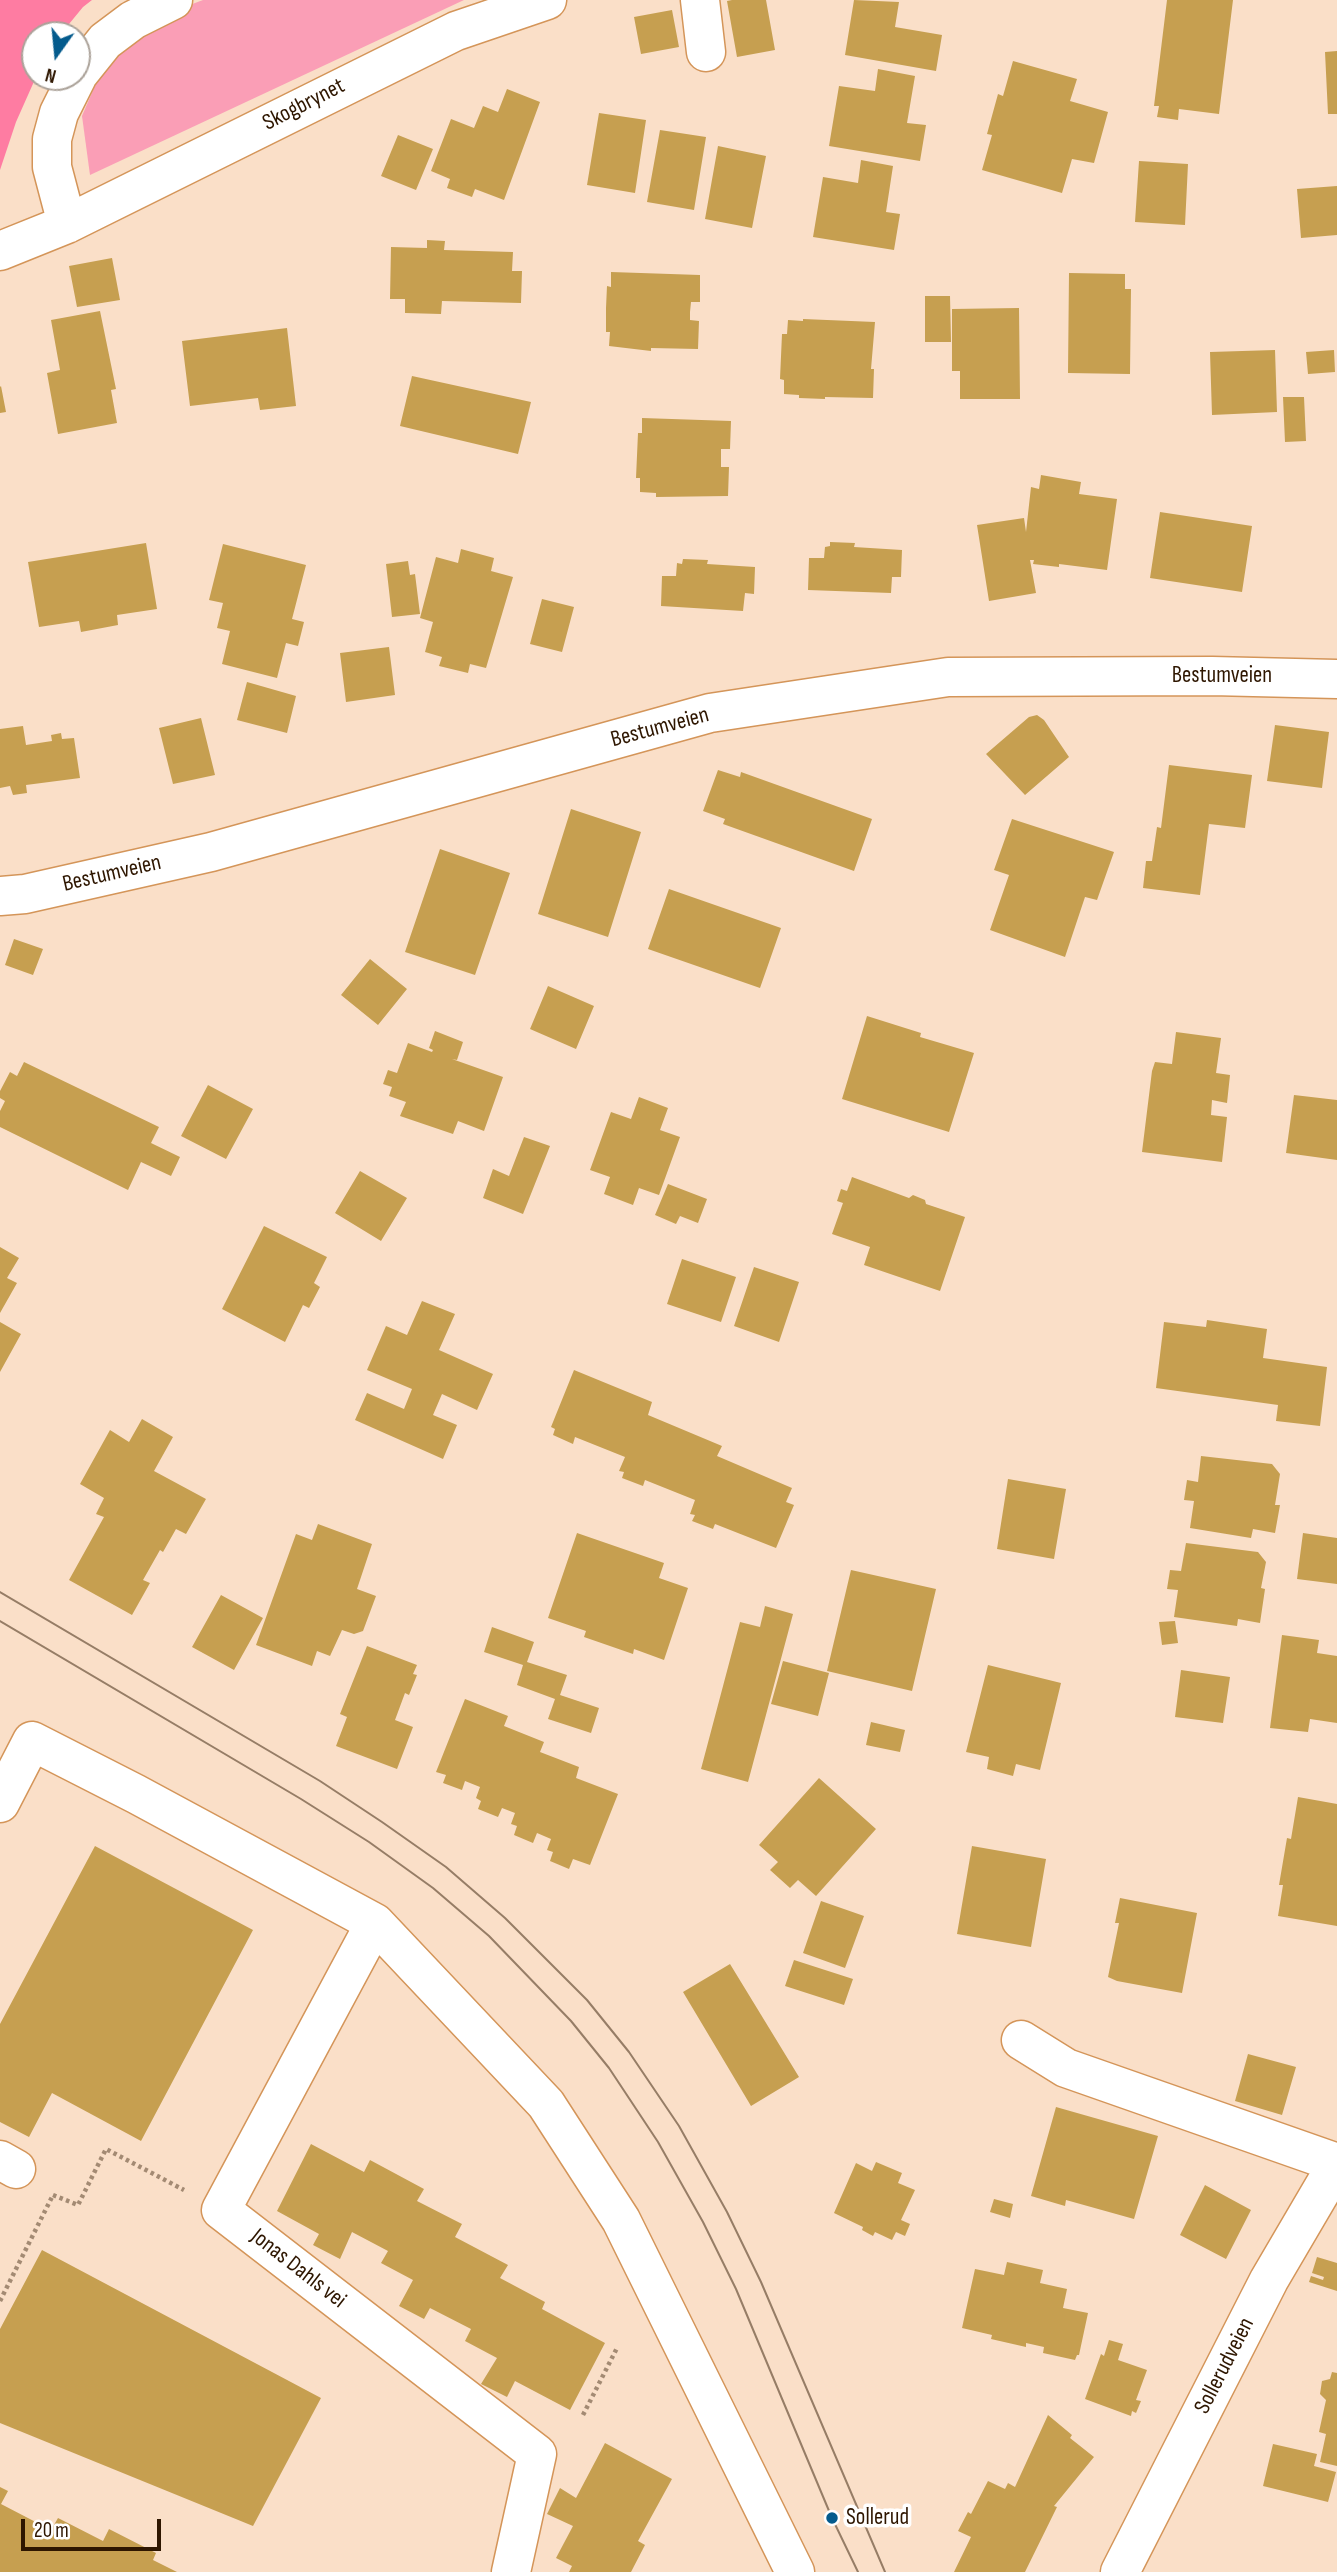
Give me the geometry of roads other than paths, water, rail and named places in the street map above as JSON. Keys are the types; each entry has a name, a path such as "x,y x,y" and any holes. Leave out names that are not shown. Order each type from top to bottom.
{"street":[{"path":"91,59 105,41 133,20 173,0"},
{"name":"Skogbrynet","path":"0,251 67,225 456,31 547,0"},
{"path":"700,0 706,52"},
{"path":"67,225 52,167 52,139 59,113 70,91"},
{"name":"Bestumveien","path":"0,895 25,894 211,852 710,713 948,677 1225,676 1337,679"},
{"path":"0,1802 32,1741 375,1923 546,2105 621,2220 794,2572"},
{"name":"Jonas Dahls vei","path":"375,1923 221,2210 537,2454 511,2572"},
{"name":"Sollerudveien","path":"1021,2040 1066,2068 1337,2164 1269,2280 1120,2572"}],"tram line":[{"path":"0,1592 320,1781 382,1822 446,1867 505,1918 587,2000 629,2052 679,2126 727,2212 761,2282 885,2572"},
{"path":"0,1621 369,1842 433,1888 489,1936 571,2021 609,2068 658,2142 703,2222 736,2289 832,2518 858,2572"}],"place":[{"name":"Sollerud","path":"832,2518"}]}
